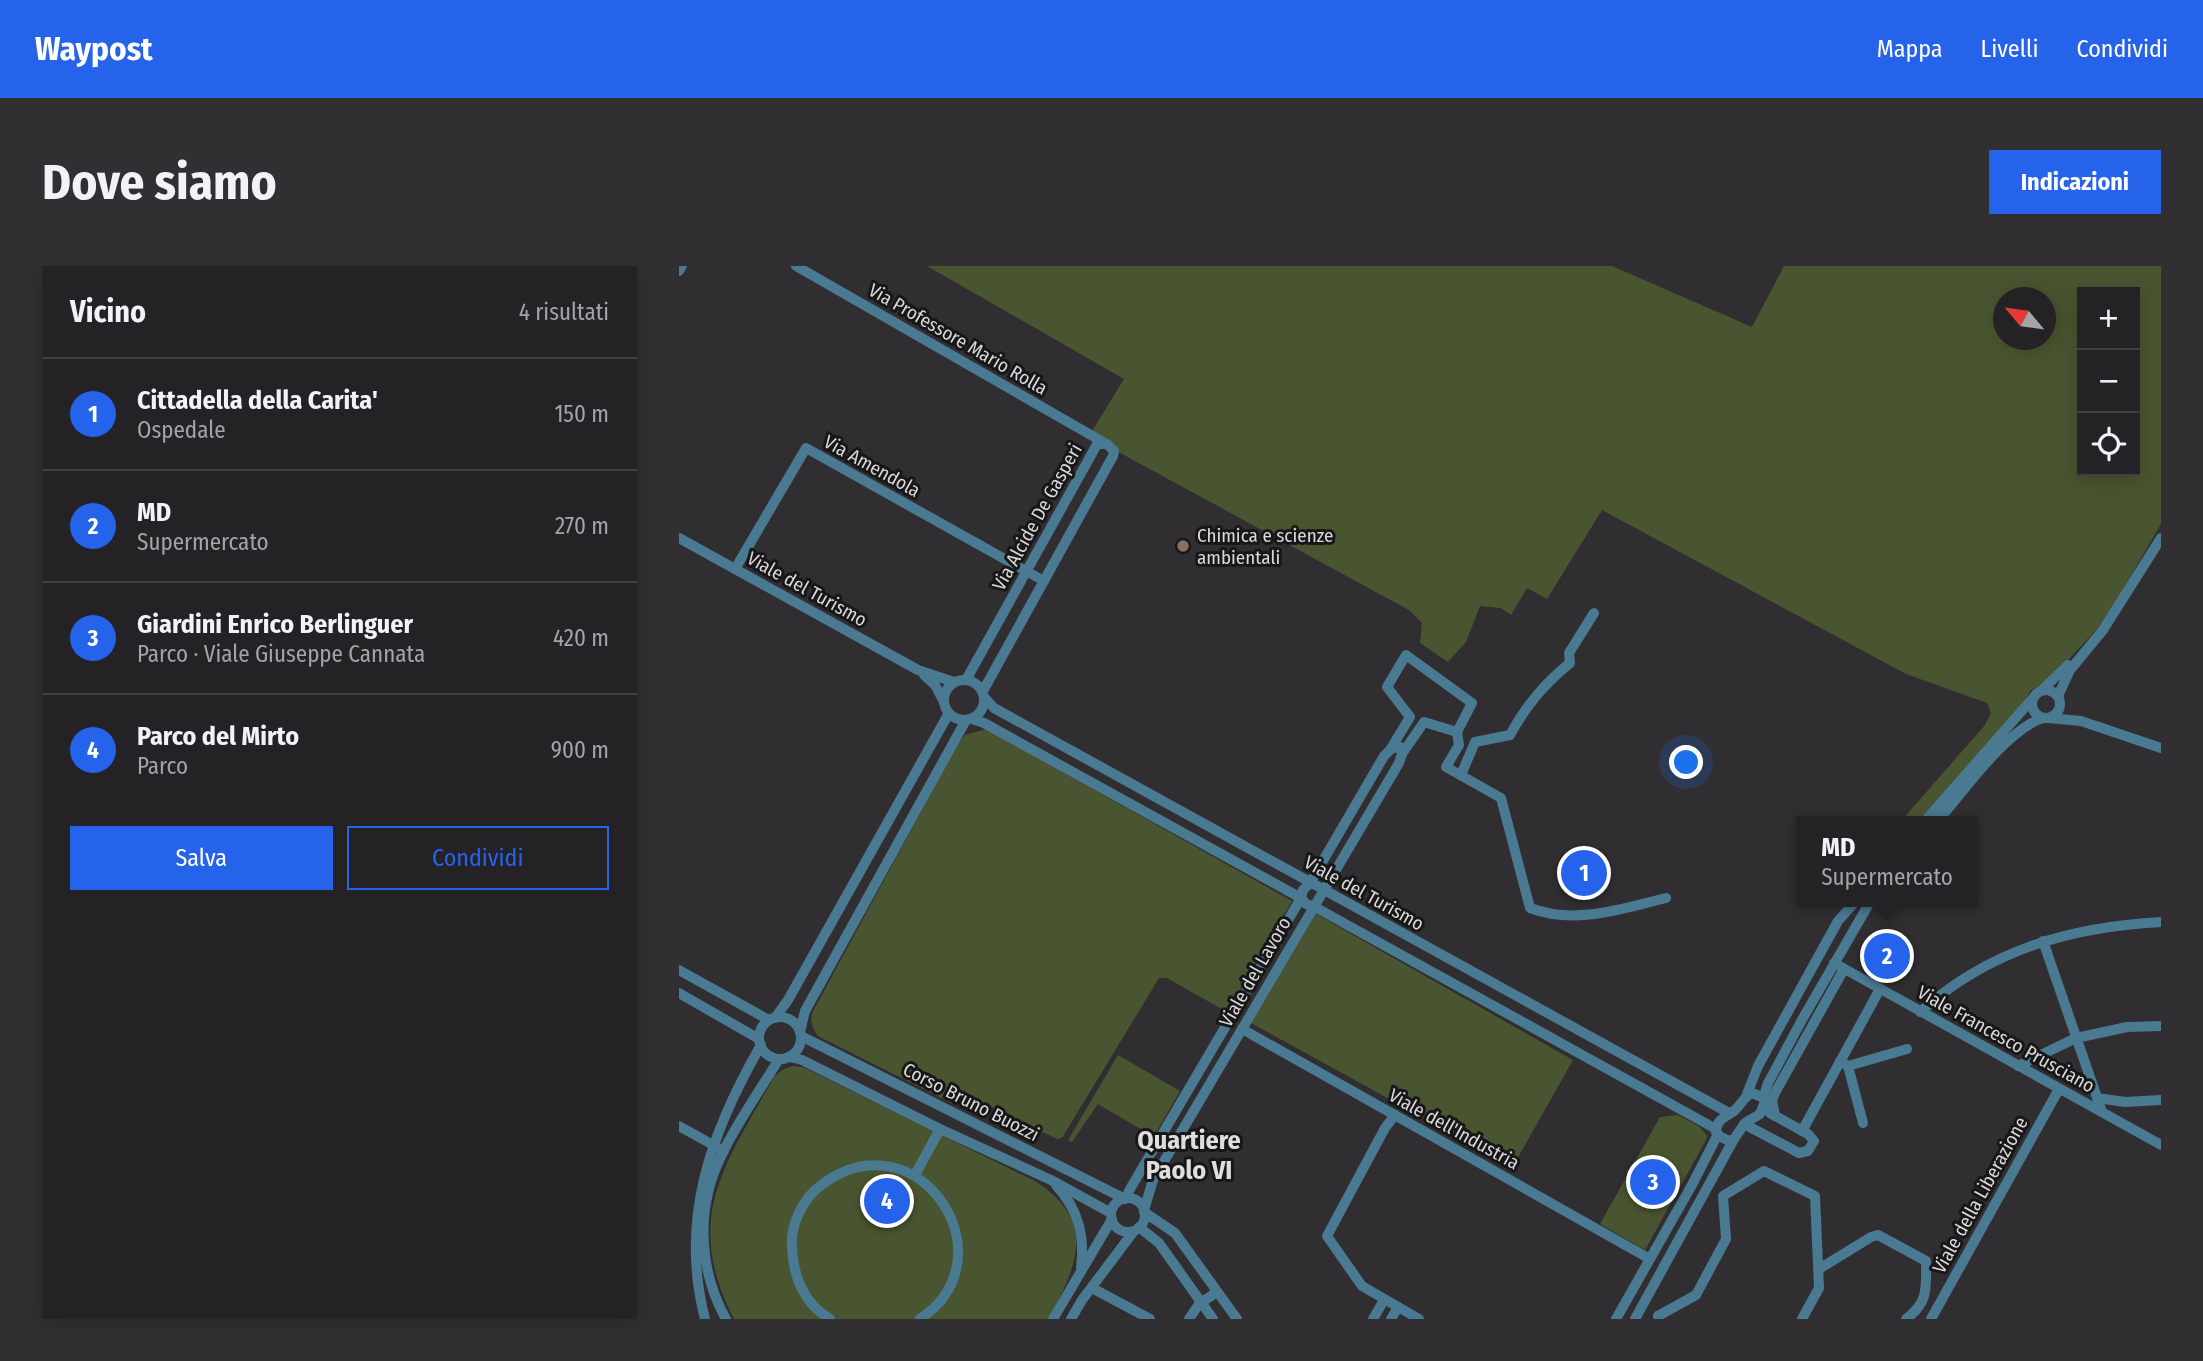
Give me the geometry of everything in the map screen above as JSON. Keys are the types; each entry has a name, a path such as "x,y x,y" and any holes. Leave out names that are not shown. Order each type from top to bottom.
{"street":[{"path":"679,271 682,266"},
{"name":"Via Professore Mario Rolla","path":"796,266 1103,442"},
{"name":"Via Alcide De Gasperi","path":"966,680 1095,448 1103,442 1114,451 1113,456 984,695"},
{"name":"Via Amendola","path":"735,569 806,448 1044,581"},
{"name":"Viale del Turismo","path":"679,538 918,670 954,682"},
{"path":"1942,816 2013,736 2036,720 2056,714 2070,670 2103,630 2161,538"},
{"path":"1461,775 1475,742 1510,735 1525,707 1547,682 1570,663 1569,653 1594,614"},
{"path":"1929,816 2037,694 2053,682 2103,630"},
{"name":"Viale del Lavoro","path":"1126,1198 1301,898 1303,890 1310,883 1384,756 1410,717 1387,687 1406,654 1472,702 1457,732 1424,722 1402,754 1322,890 1320,899 1313,905 1153,1180 1144,1211"},
{"name":"Viale del Turismo","path":"918,670 935,685 944,702"},
{"path":"679,993 760,1042 768,1055 779,1059 790,1057 799,1048 805,1011 969,720 982,710 984,695 976,683 966,680 954,682 947,691 944,702 949,713 960,720 969,720"},
{"path":"2037,694 2050,691 2081,721"},
{"path":"2037,694 2033,710 2046,718 2081,721 2161,748"},
{"name":"Viale del Turismo","path":"984,695 995,708 1729,1113"},
{"path":"693,1178 708,1142 760,1042 764,1025 772,1019 795,989 949,713"},
{"name":"Viale del Turismo","path":"969,720 984,723 1301,898 1306,904 1313,905 1626,1077 1717,1132 1724,1140 1734,1139"},
{"path":"1457,732 1459,745 1446,767 1501,798 1530,908 1547,914 1595,915 1666,898"},
{"path":"1389,750 1400,747 1402,754"},
{"path":"1616,1319 1717,1132 1719,1121 1735,1110 1747,1094 1758,1066 1838,921 1851,907"},
{"path":"1635,1319 1734,1139 1744,1124 1760,1114 1776,1066 1867,907"},
{"path":"1920,1012 1945,990 1978,970 2043,940 2118,925 2161,922"},
{"path":"2043,940 2102,1112"},
{"name":"Viale Francesco Prusciano","path":"1834,963 2161,1145"},
{"path":"1775,1116 1772,1100 1776,1091 1844,969"},
{"path":"679,970 772,1019 781,1017 793,1021 801,1034"},
{"path":"1467,990 1476,975"},
{"path":"1802,1131 1844,1063 1880,989"},
{"path":"2018,1066 2076,1038 2127,1027 2161,1026"},
{"name":"Viale dell'Industria","path":"1242,1029 1650,1259"},
{"name":"Corso Bruno Buozzi","path":"801,1034 1126,1198"},
{"path":"1844,1063 1907,1049"},
{"name":"Corso Bruno Buozzi","path":"790,1057 801,1059 940,1129 1051,1180 1111,1216"},
{"path":"726,1319 718,1305 708,1272 704,1231 708,1191 724,1151 779,1059"},
{"path":"1626,1077 1634,1062"},
{"path":"1844,1063 1863,1123"},
{"name":"Viale della Liberazione","path":"1933,1316 2059,1088"},
{"path":"1744,1124 1799,1153 1808,1151 1814,1141 1775,1116 1757,1094 1747,1094"},
{"path":"2098,1098 2125,1102 2161,1100"},
{"path":"926,1122 936,1104"},
{"path":"1395,1115 1385,1128 1327,1236 1362,1286 1419,1319"},
{"path":"957,1137 966,1119"},
{"path":"679,1126 724,1151"},
{"path":"915,1175 940,1129"},
{"path":"830,1319 804,1294 793,1268 791,1241 798,1214 814,1191 845,1170 868,1165 892,1167 915,1175 935,1191 950,1212 958,1237 957,1264 948,1289 932,1310 920,1319"},
{"path":"1723,1196 1764,1171 1815,1196 1819,1287 1802,1319"},
{"path":"1051,1180 1070,1201 1077,1215 1082,1231 1081,1271"},
{"path":"1707,1188 1723,1196"},
{"path":"1641,1307 1658,1318 1696,1294 1726,1239 1723,1196"},
{"path":"1053,1319 1116,1204 1126,1198 1137,1201 1144,1211 1175,1233 1237,1319"},
{"path":"1071,1319 1144,1218 1144,1211"},
{"path":"1111,1216 1123,1231 1136,1229 1159,1243 1213,1319"},
{"path":"1819,1269 1878,1235 1926,1261 1926,1293 1918,1310 1906,1319"},
{"path":"685,1239 688,1272 694,1295 705,1319"},
{"path":"1092,1288 1135,1315 1150,1319"},
{"path":"1189,1319 1201,1302 1217,1292"},
{"path":"1373,1319 1384,1300"},
{"path":"1921,1304 1933,1316"},
{"path":"1391,1319 1398,1307"},
{"path":"932,1310 940,1319"}],"green space":[{"path":"927,266 1612,266 1752,327 1784,266 2161,266 2161,524 2105,620 2048,682 2031,690 2020,710 1926,816 1905,816 1985,725 1991,713 1987,703 1906,674 1602,510 1547,599 1527,588 1511,615 1501,608 1480,606 1466,642 1448,662 1420,643 1422,623 1409,610 1089,436 1124,379"},
{"path":"986,729 1292,901 1227,1012 1167,978 1159,978 1062,1138 1057,1139 965,1094 958,1096 951,1103 818,1036 811,1022 812,1013 959,742 965,735"},
{"path":"1316,914 1573,1060 1516,1161 1506,1163 1251,1023"},
{"path":"1118,1055 1180,1091 1157,1131 1149,1134 1098,1104 1072,1142 1068,1140"},
{"path":"792,1066 803,1067 1033,1180 1053,1195 1067,1210 1074,1227 1076,1244 1068,1280 1048,1319 734,1319 719,1283 711,1251 711,1221 716,1193 740,1138 774,1077"},
{"path":"1678,1115 1700,1127 1707,1136 1645,1250 1600,1224 1660,1117"}],"place":[{"name":"Chimica e scienze ambientali","path":"1183,546"},
{"name":"Cittadella della Carita'","path":"1584,873"},
{"name":"MD","path":"1887,956"},
{"name":"Giardini Enrico Berlinguer","path":"1653,1182"},
{"name":"Parco del Mirto","path":"887,1201"}],"district":[{"name":"Quartiere Paolo VI","path":"1189,1155"}]}
